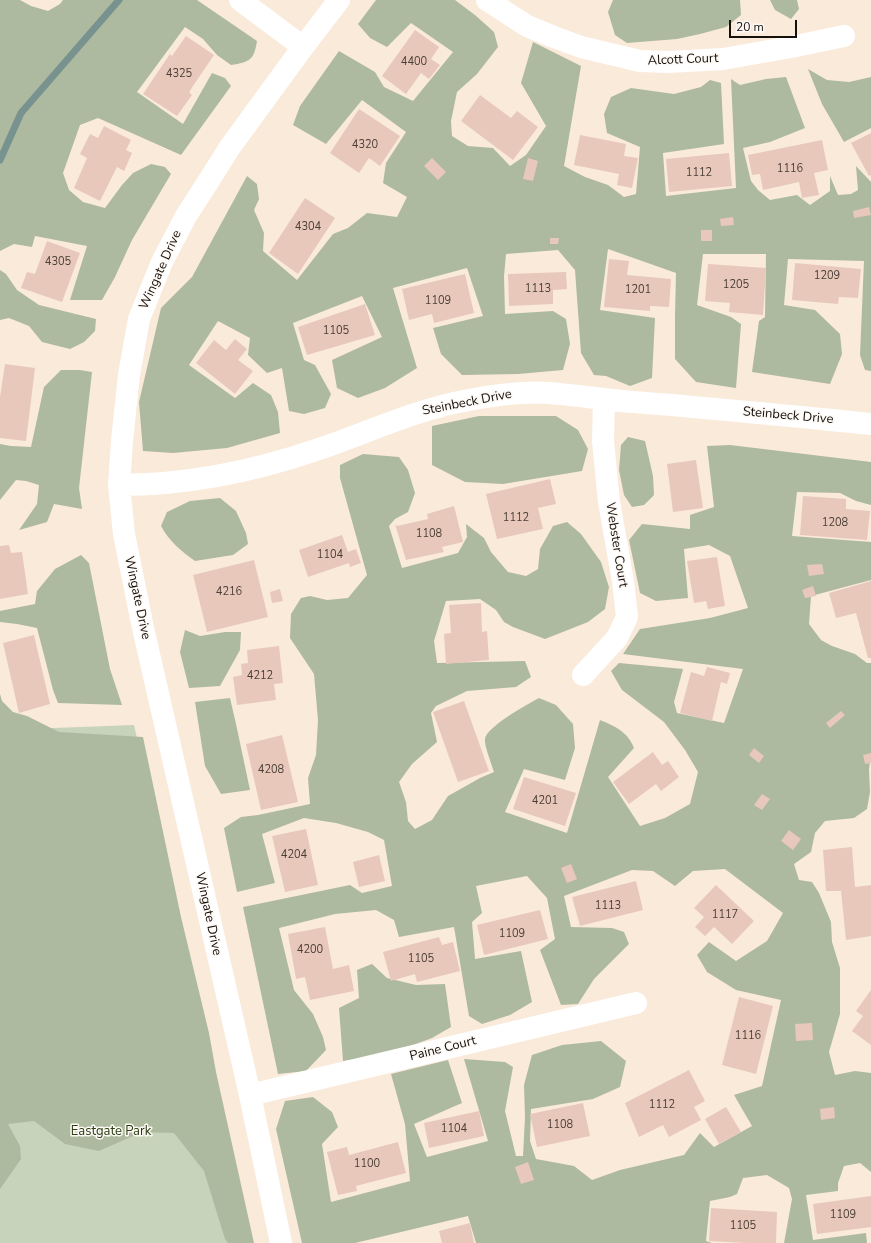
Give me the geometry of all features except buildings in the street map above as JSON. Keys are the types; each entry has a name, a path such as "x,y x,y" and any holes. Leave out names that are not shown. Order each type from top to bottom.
{"street":[{"path":"240,0 303,47"},
{"name":"Wingate Drive","path":"282,1243 250,1095 143,628 124,534 119,485 129,375 139,319 162,262 186,216 230,147 339,0"},
{"name":"Alcott Court","path":"487,0 527,26 581,48 640,61 669,62 723,59 844,36"},
{"name":"Steinbeck Drive","path":"119,485 149,485 181,482 268,465 319,449 412,414 467,400 512,393 548,393 871,424"},
{"name":"Webster Court","path":"583,675 617,638 627,617 623,581 609,502 603,441 604,399"},
{"name":"Paine Court","path":"250,1095 636,1003"}],"green space":[{"path":"0,0 20,0 31,6 48,11 60,4 63,0 197,0 257,41 250,59 243,63 231,65 217,55 203,39 185,27 137,92 183,124 212,73 225,78 231,86 181,155 98,118 80,125 63,173 69,190 83,202 105,208 133,173 151,164 165,167 171,174 132,240 115,277 102,300 70,300 87,246 35,236 32,247 14,244 0,251"},
{"path":"376,0 455,0 494,32 498,47 477,74 457,92 451,121 452,136 468,146 493,148 510,166 526,155 546,126 521,83 533,42 581,66 564,166 585,177 608,185 624,197 636,194 640,147 607,133 604,114 611,97 631,88 674,94 701,87 710,80 721,83 724,144 663,153 666,196 736,188 731,79 740,85 766,79 786,77 805,128 770,142 743,148 751,181 758,190 770,200 797,195 810,205 830,191 830,176 838,195 851,194 858,190 856,166 871,182 871,371 865,370 860,355 864,261 788,259 784,305 815,310 840,334 842,354 830,384 752,372 759,321 765,317 766,254 703,254 697,305 731,317 741,324 736,388 696,382 675,359 676,273 608,249 600,310 655,318 652,378 630,386 606,376 594,375 581,353 575,270 558,250 506,254 504,276 505,314 553,311 566,319 570,344 563,370 518,374 462,375 441,354 433,328 483,316 467,268 393,288 417,368 385,388 358,398 337,388 332,360 382,337 362,296 293,323 304,360 315,365 331,394 325,408 304,414 289,411 282,368 267,373 248,355 250,338 218,321 189,365 235,398 253,383 271,395 278,412 280,433 227,448 173,453 143,451 139,402 161,308 192,277 247,176 257,184 259,199 254,210 264,233 263,251 297,280 333,234 348,228 367,213 397,217 407,197 383,183 386,163 406,132 362,100 326,144 293,125 300,106 339,51 375,72 384,87 413,101 453,52 411,23 387,47 370,38 358,24"},
{"path":"613,0 740,0 741,15 726,27 700,34 677,39 627,43 615,35 608,12"},
{"path":"770,0 797,0 799,9 791,19 775,10"},
{"path":"808,69 827,80 849,82 871,77 871,128 844,142 822,104"},
{"path":"0,270 6,274 17,290 39,305 96,319 95,331 84,342 70,349 42,342 29,326 9,318 0,320"},
{"path":"61,370 80,370 92,372 79,488 82,509 54,504 47,522 19,530 37,504 39,485 16,480 0,500 0,444 31,447 44,387"},
{"path":"479,416 556,416 578,430 588,449 582,471 503,484 465,482 432,465 432,426"},
{"path":"628,437 645,441 653,476 654,495 644,505 632,507 624,495 619,470 621,445"},
{"path":"730,445 871,462 871,505 856,501 840,493 797,492 792,536 871,542 871,580 811,596 809,624 821,640 832,646 855,654 867,663 871,663 870,792 867,809 854,818 825,821 815,833 811,852 794,864 799,880 812,882 819,893 831,922 832,942 840,968 840,1014 829,1052 835,1075 855,1071 871,1073 871,1172 860,1163 844,1166 838,1183 838,1191 806,1195 813,1240 866,1233 867,1243 784,1243 792,1199 789,1188 767,1175 743,1178 737,1194 710,1201 706,1241 712,1243 476,1243 468,1216 355,1243 302,1243 276,1129 285,1101 313,1097 332,1112 338,1127 322,1144 331,1202 410,1181 405,1124 391,1074 448,1060 462,1103 414,1124 427,1157 488,1141 464,1059 505,1062 513,1067 505,1111 516,1156 523,1156 525,1117 524,1085 532,1055 562,1045 601,1041 626,1061 620,1087 593,1099 531,1109 530,1141 536,1159 574,1166 592,1180 620,1170 684,1155 700,1133 714,1147 752,1126 734,1095 762,1086 781,1000 736,990 707,972 697,955 709,942 736,961 767,941 783,913 725,869 693,871 675,886 653,871 632,870 564,896 571,927 612,928 624,932 629,944 594,979 578,1004 561,1005 540,950 555,939 547,898 527,876 476,886 482,913 472,922 475,959 521,951 532,1002 510,1015 482,1024 469,1016 454,927 399,937 394,920 376,910 335,914 279,928 294,990 313,1014 323,1037 326,1050 306,1071 278,1074 243,907 350,885 362,893 392,886 384,840 368,832 336,823 304,818 262,834 275,883 237,892 224,828 241,817 310,804 308,778 316,755 318,720 314,674 290,638 291,614 301,598 310,596 327,600 348,598 367,575 340,478 340,465 363,454 399,457 408,470 415,493 408,512 395,519 389,526 402,568 458,553 467,537 466,524 484,538 491,552 508,572 526,576 538,569 540,549 553,526 567,522 581,534 601,562 609,587 605,609 588,622 545,639 504,622 496,610 480,599 446,601 434,641 437,663 525,661 531,677 516,687 467,691 436,706 431,713 437,742 412,764 399,782 406,802 408,821 415,829 432,820 448,796 494,772 486,746 485,739 487,734 492,728 508,716 539,698 556,705 573,724 575,748 565,780 524,769 505,812 567,833 600,720 616,727 625,734 634,748 608,777 640,826 665,818 690,804 698,772 685,750 664,722 622,690 611,671 619,663 683,669 674,702 677,713 724,723 743,669 623,654 640,629 710,618 748,608 730,556 709,545 684,549 688,598 656,601 640,593 629,540 642,524 690,529 690,515 714,507 707,446"},
{"path":"220,498 236,511 246,533 248,544 233,555 195,561 176,545 161,526 167,512 190,501"},
{"path":"81,555 89,563 110,669 122,705 58,703 53,690 37,628 0,622 0,611 35,604 37,591 55,569"},
{"path":"185,630 200,636 225,632 241,632 240,650 220,686 189,688 180,652"},
{"name":"Eastgate Park","path":"0,694 2,701 13,712 27,716 59,732 143,737 181,917 209,1033 216,1072 254,1243 228,1243 225,1239 204,1171 174,1133 142,1132 99,1151 65,1144 34,1121 8,1124 20,1146 21,1159 0,1189"},
{"path":"230,698 250,790 221,794 205,766 195,702"},
{"name":"Eastgate Park","path":"134,725 249,1243 0,1243 0,730"},
{"path":"372,964 387,978 416,985 445,984 451,1027 432,1038 386,1055 343,1061 339,1008 359,998 357,970"}],"waterway":[{"path":"0,160 21,113 119,0"}]}
